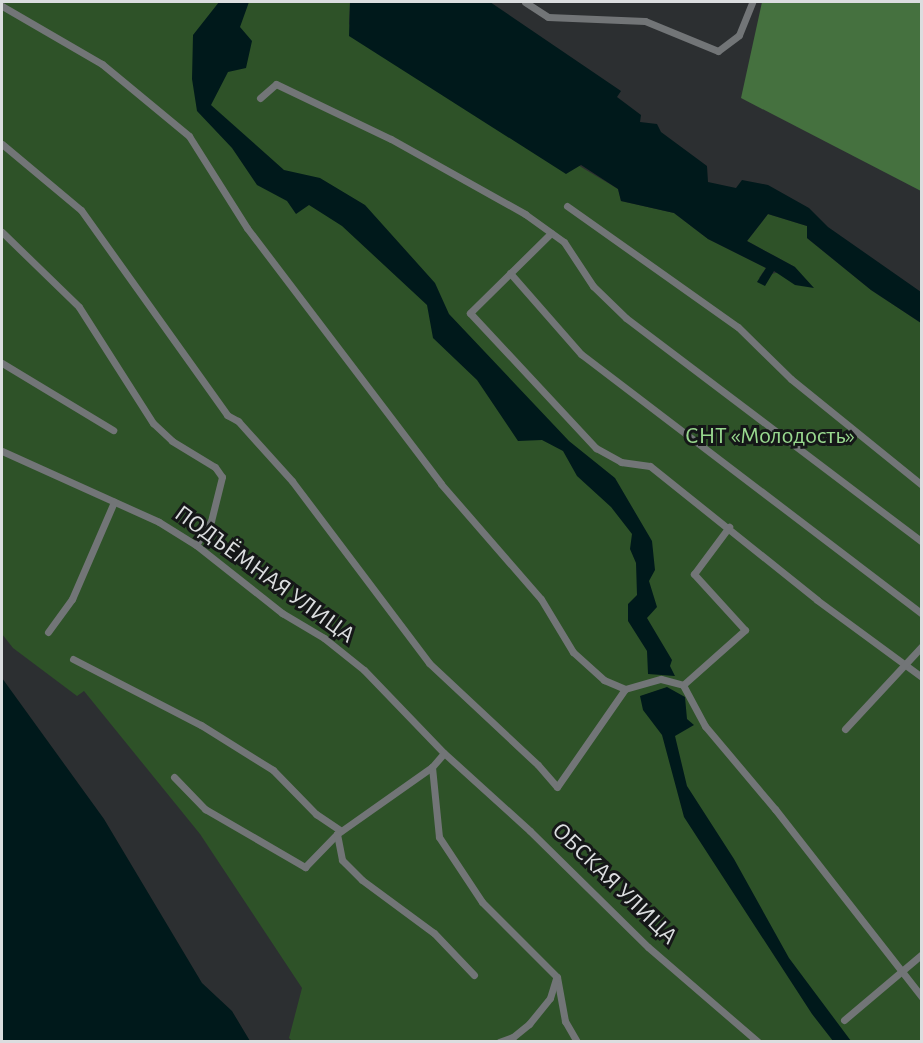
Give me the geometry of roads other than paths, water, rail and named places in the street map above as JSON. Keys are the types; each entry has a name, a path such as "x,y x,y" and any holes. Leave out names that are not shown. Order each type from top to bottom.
{"street":[{"path":"525,2 557,18 645,21 718,51 739,35 752,2"},
{"path":"2,6 102,64 189,136 247,228 441,484 541,599 573,652 604,680 625,690"},
{"path":"260,98 276,84 392,139 551,233 574,252 592,286 626,318 921,543"},
{"path":"2,144 81,210 227,415 238,421 292,481 429,663 538,765 557,787 625,690 661,679 683,685 705,726 864,921 900,972 921,997"},
{"path":"567,206 738,327 791,380 921,485"},
{"path":"2,232 79,307 153,423 172,441 215,467 222,477 211,521 196,545"},
{"path":"551,233 470,313 596,448 621,462 650,466 834,613 906,663 921,677"},
{"path":"510,273 581,354 921,614"},
{"path":"2,363 113,430"},
{"name":"ПОДЪЁМНАЯ УЛИЦА","path":"2,451 159,522 196,545 282,613 324,638 364,670 444,753"},
{"path":"48,632 72,599 114,502"},
{"path":"683,685 745,630 694,574 729,527"},
{"path":"845,729 921,646"},
{"path":"73,659 201,725 273,770 316,814 339,833 342,860 362,880 434,933 474,975"},
{"path":"174,777 205,809 304,867 339,833 432,767 444,753"},
{"name":"ОБСКАЯ УЛИЦА","path":"444,753 530,831 648,947 758,1041"},
{"path":"432,767 440,837 482,902 557,977 565,1022 577,1041"},
{"path":"844,1020 921,954"},
{"path":"499,1041 513,1037 529,1024 550,998 557,977"}],"water":[{"path":"219,2 249,2 240,27 252,41 246,68 228,72 211,105 284,170 320,178 365,205 435,283 449,314 569,441 615,478 652,541 655,570 649,581 657,607 647,618 672,660 670,666 675,676 648,674 647,651 628,621 628,604 637,595 636,563 630,549 632,534 611,507 577,476 563,451 542,440 518,441 477,380 433,338 427,305 342,226 309,205 296,214 287,201 257,185 232,148 197,111 192,79 193,35"},
{"path":"350,2 490,2 621,91 617,97 641,115 640,122 657,124 661,132 707,166 708,182 736,188 742,180 768,185 809,208 828,227 921,292 921,323 871,290 807,238 807,226 768,214 747,241 795,267 814,288 795,285 774,271 765,286 757,282 766,268 708,239 674,213 621,201 618,189 581,165 566,174 349,36"},
{"path":"2,678 104,819 202,983 232,1011 250,1041 2,1041"},
{"path":"667,687 685,697 687,719 694,725 675,736 687,786 734,859 789,958 851,1041 833,1041 812,1014 684,817 662,735 643,710 640,696"}],"park label":[{"name":"СНТ «Молодость»","path":"770,437"}]}
